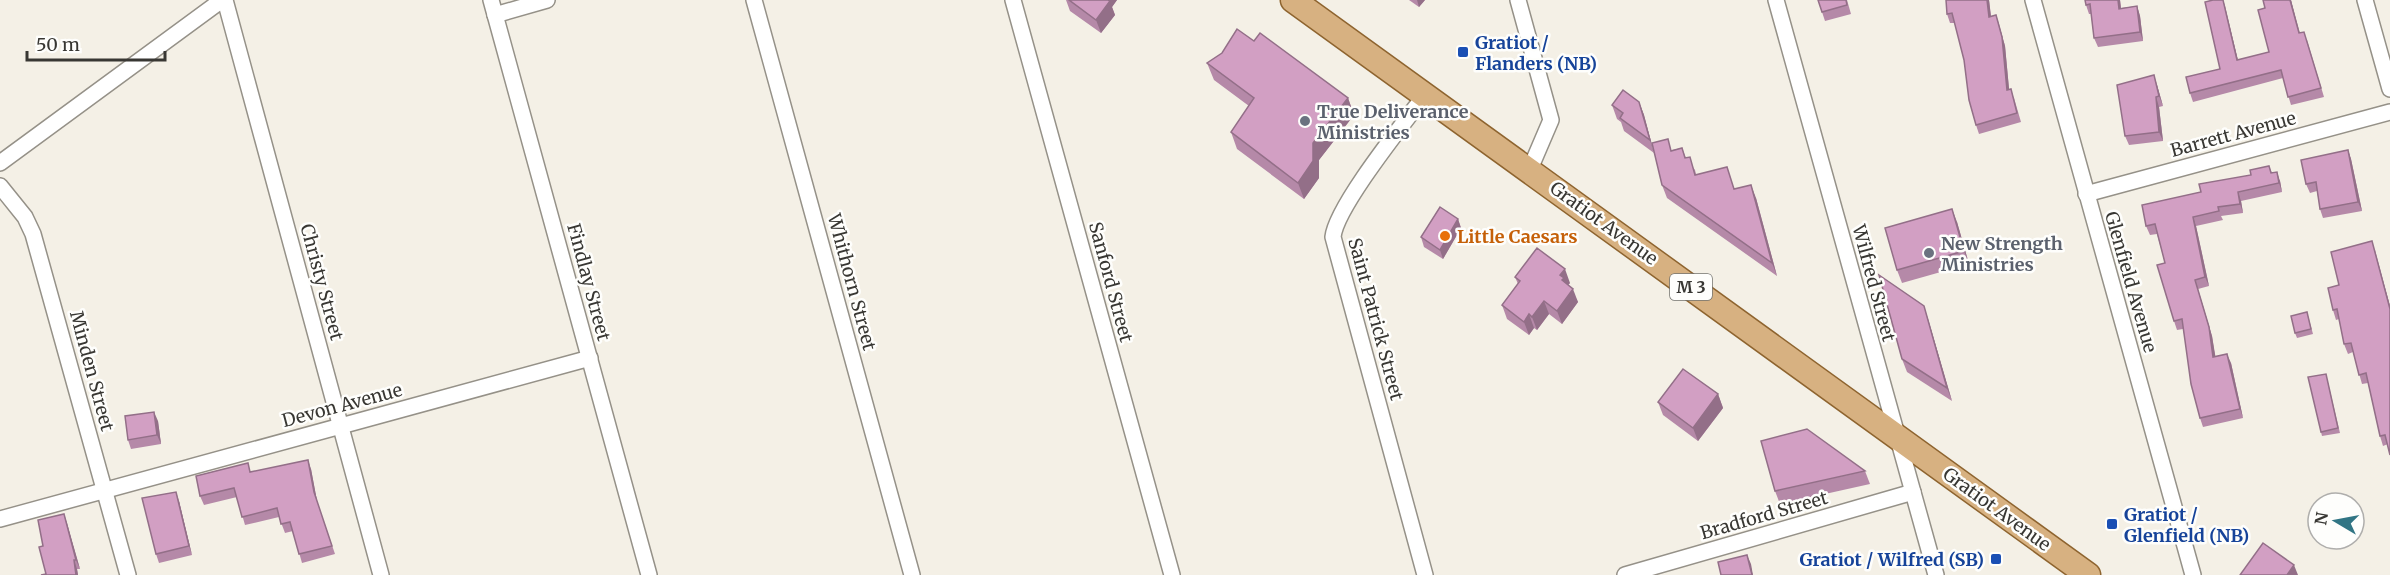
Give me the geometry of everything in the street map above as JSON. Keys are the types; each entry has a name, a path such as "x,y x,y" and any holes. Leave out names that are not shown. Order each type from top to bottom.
{"main road":[{"name":"Gratiot Avenue","path":"1293,0 1530,169 2088,575"}],"street":[{"path":"0,163 223,0"},
{"name":"Christy Street","path":"223,0 381,575"},
{"path":"493,7 547,0"},
{"name":"Whithorn Street","path":"754,0 912,575"},
{"name":"Sanford Street","path":"1013,0 1172,575"},
{"path":"1518,0 1551,120 1530,169"},
{"name":"Wilfred Street","path":"1776,0 1936,575"},
{"name":"Glenfield Avenue","path":"2033,0 2193,575"},
{"path":"2365,0 2390,89"},
{"name":"Findlay Street","path":"493,7 649,575"},
{"name":"Saint Patrick Street","path":"1425,95 1394,135 1337,220 1333,237 1425,575"},
{"name":"Barrett Avenue","path":"2086,194 2390,112"},
{"name":"Minden Street","path":"0,186 26,217 33,234 128,575"},
{"name":"Devon Avenue","path":"0,519 590,358"},
{"name":"Bradford Street","path":"1625,575 1675,569 1913,492"}],"building":[{"path":"1069,0 1108,0 1110,1 1096,20"},
{"path":"1818,0 1846,0 1847,5 1822,12"},
{"path":"1946,0 1987,0 1989,17 1996,15 2002,37 2007,90 2011,89 2017,113 1976,125 1969,100 1964,60 1952,13 1947,14"},
{"path":"2085,0 2118,0 2119,9 2137,6 2140,32 2094,38 2090,4 2086,5"},
{"path":"2223,0 2237,60 2269,52 2258,10 2265,8 2263,0 2290,0 2299,33 2304,32 2321,88 2288,97 2281,70 2190,93 2186,77 2220,69 2205,2"},
{"name":"True Deliverance Ministries","path":"1237,29 1254,41 1260,33 1348,98 1313,143 1313,161 1298,183 1231,132 1254,98 1207,63 1222,53"},
{"path":"2154,75 2159,96 2156,97 2159,132 2125,136 2117,85"},
{"path":"1623,90 1639,102 1650,140 1620,118 1623,113 1612,105"},
{"path":"1668,139 1671,151 1682,148 1685,158 1690,157 1695,175 1727,167 1734,189 1751,185 1772,263 1662,185 1652,143"},
{"path":"2348,150 2358,202 2320,209 2316,182 2306,184 2301,160"},
{"path":"2269,166 2271,173 2277,172 2279,183 2238,192 2240,204 2218,207 2219,211 2193,217 2205,277 2195,280 2209,327 2213,357 2227,354 2240,409 2200,418 2191,384 2182,319 2174,321 2157,265 2165,263 2155,224 2146,226 2142,205 2201,192 2199,184 2251,175 2250,170"},
{"path":"1440,207 1458,219 1440,250 1421,237"},
{"name":"New Strength Ministries","path":"1952,209 1964,251 1897,270 1885,228"},
{"path":"2372,241 2390,309 2390,455 2385,435 2380,436 2366,373 2359,375 2351,343 2344,344 2337,309 2333,310 2328,288 2339,285 2331,252"},
{"path":"1537,248 1565,269 1560,275 1564,278 1562,280 1573,289 1557,311 1544,301 1532,317 1529,314 1524,322 1502,305 1520,281 1515,277"},
{"path":"1879,275 1924,306 1947,388 1902,359"},
{"path":"2307,312 2311,329 2295,333 2291,316"},
{"path":"1683,369 1718,394 1693,428 1658,402"},
{"path":"2326,374 2338,428 2321,432 2308,377"},
{"path":"154,412 157,435 128,440 125,416"},
{"path":"1807,429 1865,471 1775,491 1761,441"},
{"path":"308,460 314,492 332,546 299,554 290,522 281,524 277,508 242,517 234,488 200,496 196,476 248,463 250,472"},
{"path":"176,492 189,546 156,554 142,498"},
{"path":"64,514 76,560 74,560 76,575 41,575 46,574 39,547 43,546 38,520"},
{"path":"2263,543 2294,565 2287,575 2240,575"},
{"path":"1747,555 1752,575 1721,575 1718,562"}],"place":[{"name":"Gratiot / Flanders (NB)","path":"1463,52"},
{"name":"True Deliverance Ministries","path":"1305,121"},
{"name":"Little Caesars","path":"1445,236"},
{"name":"New Strength Ministries","path":"1929,253"},
{"name":"Gratiot / Glenfield (NB)","path":"2112,524"},
{"name":"Gratiot / Wilfred (SB)","path":"1996,559"}]}
